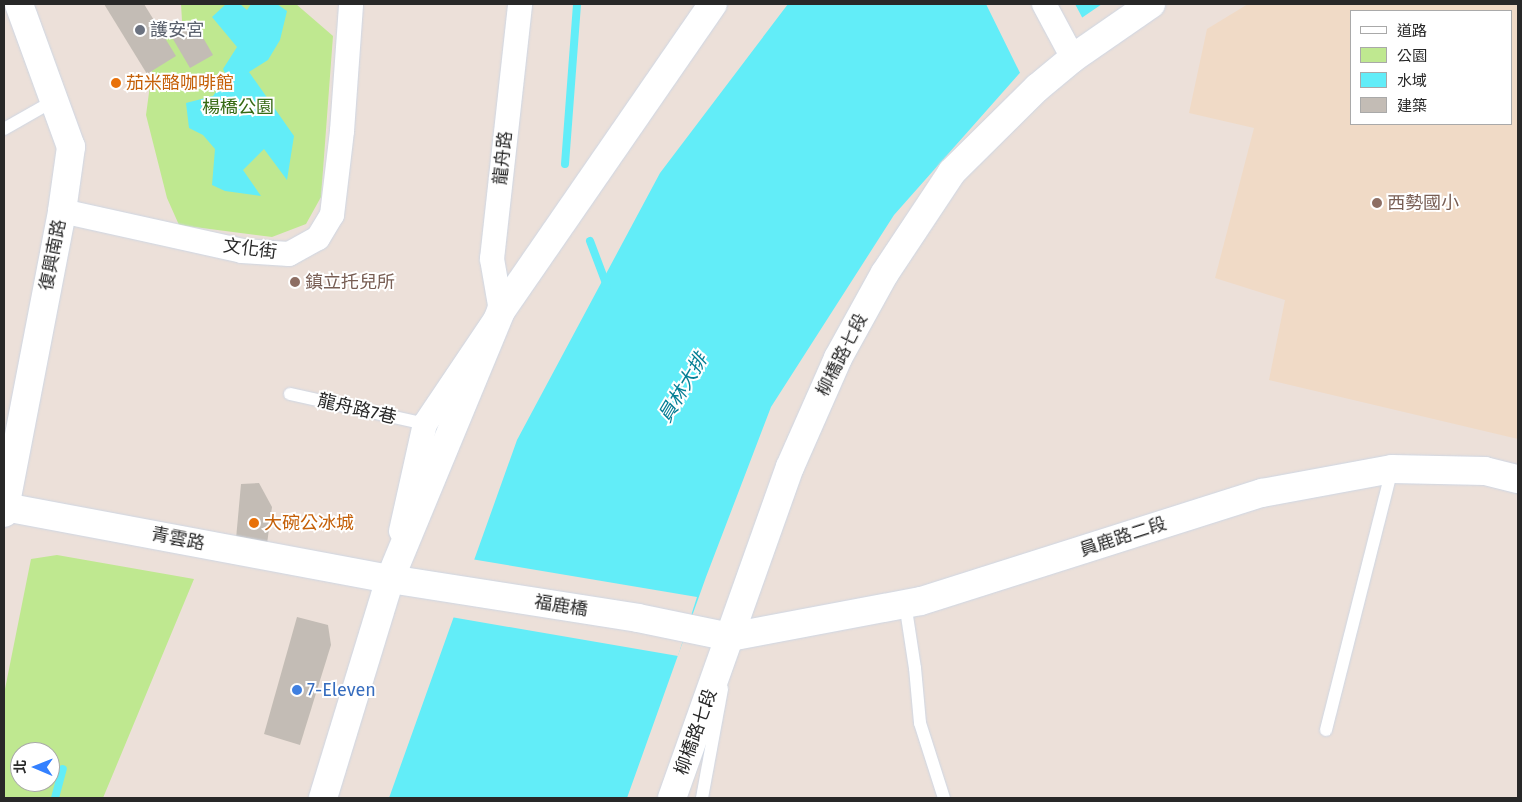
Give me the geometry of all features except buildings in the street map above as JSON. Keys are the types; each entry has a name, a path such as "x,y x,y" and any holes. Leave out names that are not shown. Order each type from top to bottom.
{"main road":[{"name":"復興南路","path":"4,509 62,211 71,147 19,4"},
{"path":"323,798 390,579 501,311 713,4"},
{"name":"柳橋路七段","path":"672,798 790,467 838,358 886,273 952,172 1037,88 1068,49 1151,4"},
{"name":"員鹿路二段","path":"730,637 921,601 1262,493 1392,469 1485,471 1518,478"},
{"name":"青雲路","path":"4,509 390,579"},
{"name":"福鹿橋","path":"390,579 638,618 730,637"}],"street":[{"name":"龍舟路","path":"501,311 492,259 520,4"},
{"path":"1044,4 1068,49"},
{"name":"文化街","path":"62,211 242,251 289,254 318,238 332,215 342,131 346,9"},
{"path":"390,579 425,424 501,311"}],"lane":[{"path":"4,129 55,100"},
{"name":"龍舟路7巷","path":"290,394 425,424"},
{"path":"1326,730 1392,469"},
{"path":"905,604 915,668 920,723 944,798"},
{"path":"702,798 709,772 730,637"}],"shaded area":[{"name":"西勢國小","path":"1248,4 1518,4 1518,439 1269,380 1285,300 1215,278 1254,128 1189,113 1207,29"}],"green space":[{"name":"楊橋公園","path":"181,4 296,4 333,36 321,197 306,224 272,237 179,225 167,198 146,115 156,40 182,21"},
{"path":"57,555 194,579 103,798 4,798 4,694 31,559"}],"water":[{"path":"226,4 240,4 247,10 251,4 277,4 287,11 280,40 268,60 249,72 294,136 287,180 264,149 243,170 261,196 225,191 212,185 215,149 203,135 189,128 186,103 213,96 227,77 223,69 237,47 212,17"},
{"name":"員林大排","path":"788,4 1102,4 1048,41 894,215 771,407 706,577 627,798 389,798 517,440 660,173"}],"pier":[{"path":"986,4 1075,4 1083,19 1050,43 1021,75"},
{"path":"471,559 697,597 678,656 451,617"}],"waterway":[{"path":"565,164 577,4"},
{"path":"590,241 607,286"},
{"path":"55,798 63,769"}],"place":[{"name":"護安宮","path":"140,30"},
{"name":"茄米酪咖啡館","path":"116,83"},
{"name":"西勢國小","path":"1377,203"},
{"name":"鎮立托兒所","path":"295,282"},
{"name":"大碗公冰城","path":"254,523"},
{"name":"7-Eleven","path":"297,690"}]}
